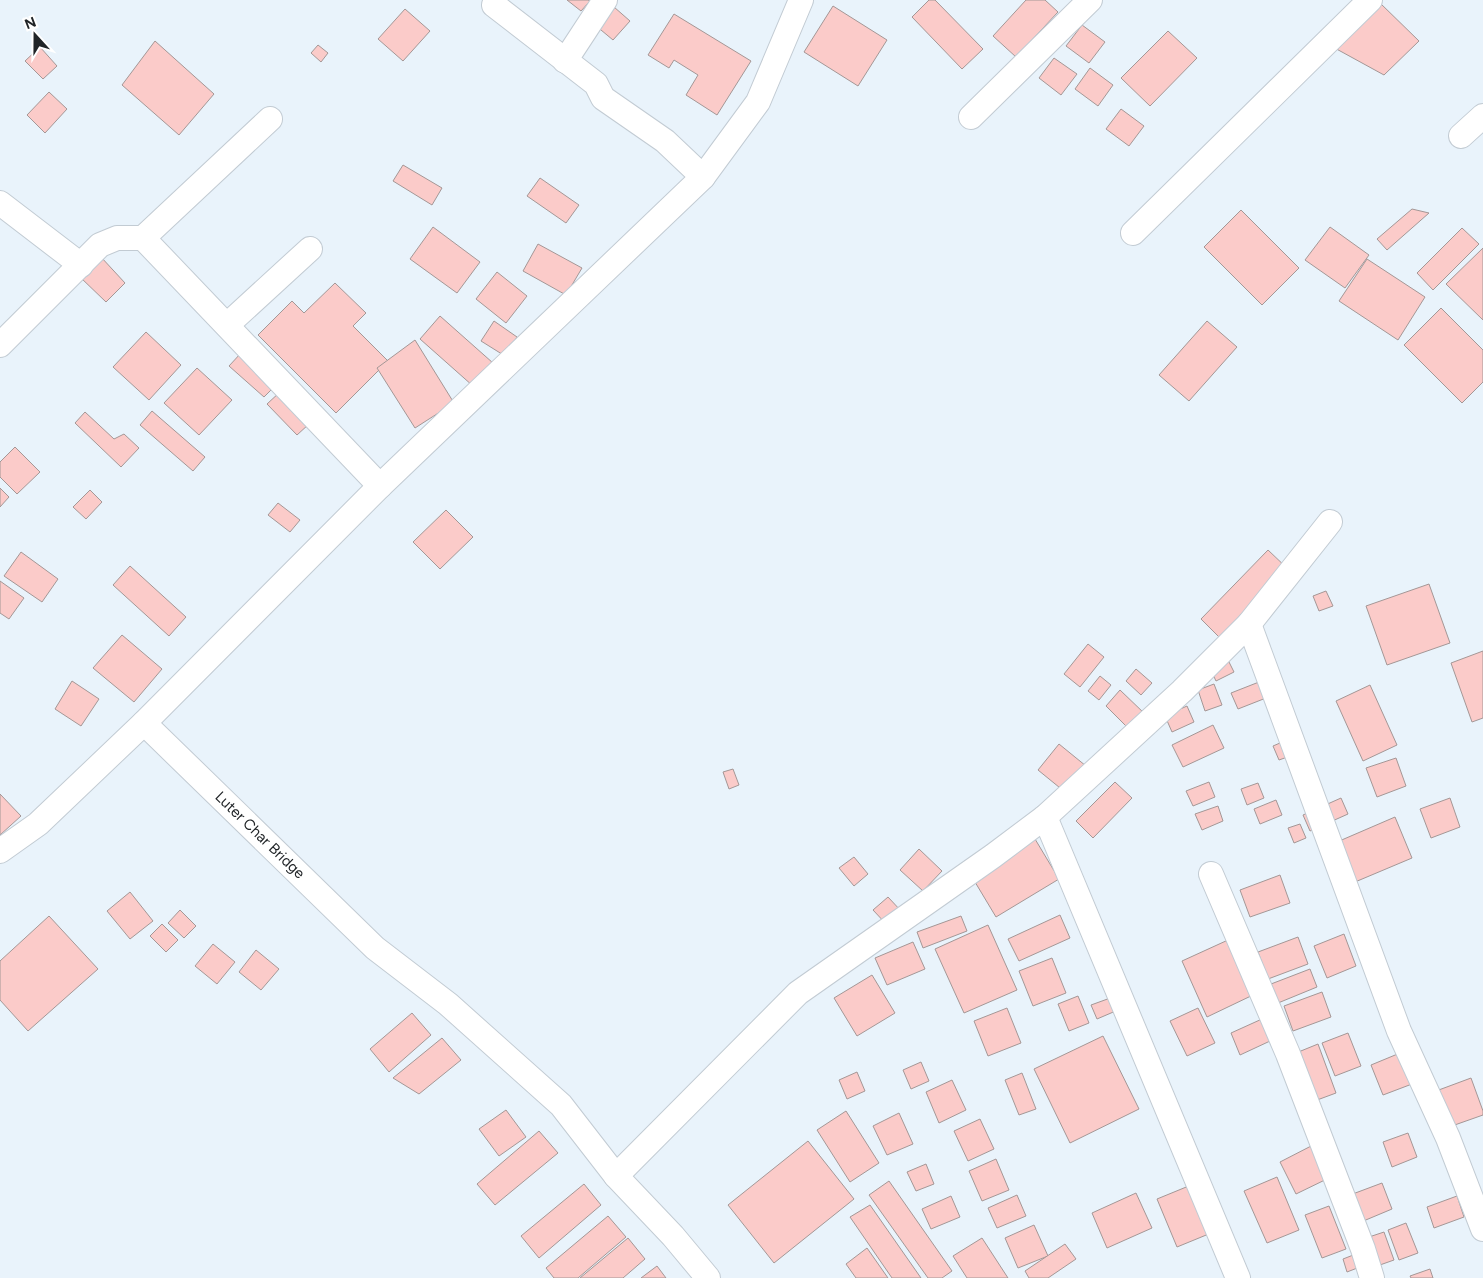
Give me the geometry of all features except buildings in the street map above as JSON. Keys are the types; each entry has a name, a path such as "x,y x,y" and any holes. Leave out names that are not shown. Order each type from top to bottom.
{"street":[{"path":"565,61 606,0"},
{"path":"0,851 38,824 144,723 380,486 703,177 758,102 801,0"},
{"path":"971,117 1090,0"},
{"path":"1133,233 1370,0"},
{"path":"494,5 596,84 603,98 665,141 703,177"},
{"path":"1461,136 1483,116"},
{"path":"0,344 100,245 117,238 143,238 270,118"},
{"path":"0,203 81,264"},
{"path":"143,238 380,486"},
{"path":"227,325 310,249"},
{"path":"616,1176 798,993 993,856 1045,817 1182,691 1249,624 1330,522"},
{"path":"1249,624 1399,1031 1448,1138 1483,1229"},
{"name":"Luter Char Bridge","path":"144,723 375,948 448,1004 561,1105 616,1176 673,1236 708,1278"},
{"path":"1045,817 1238,1278"},
{"path":"1212,874 1288,1054 1363,1249 1372,1278"}]}
